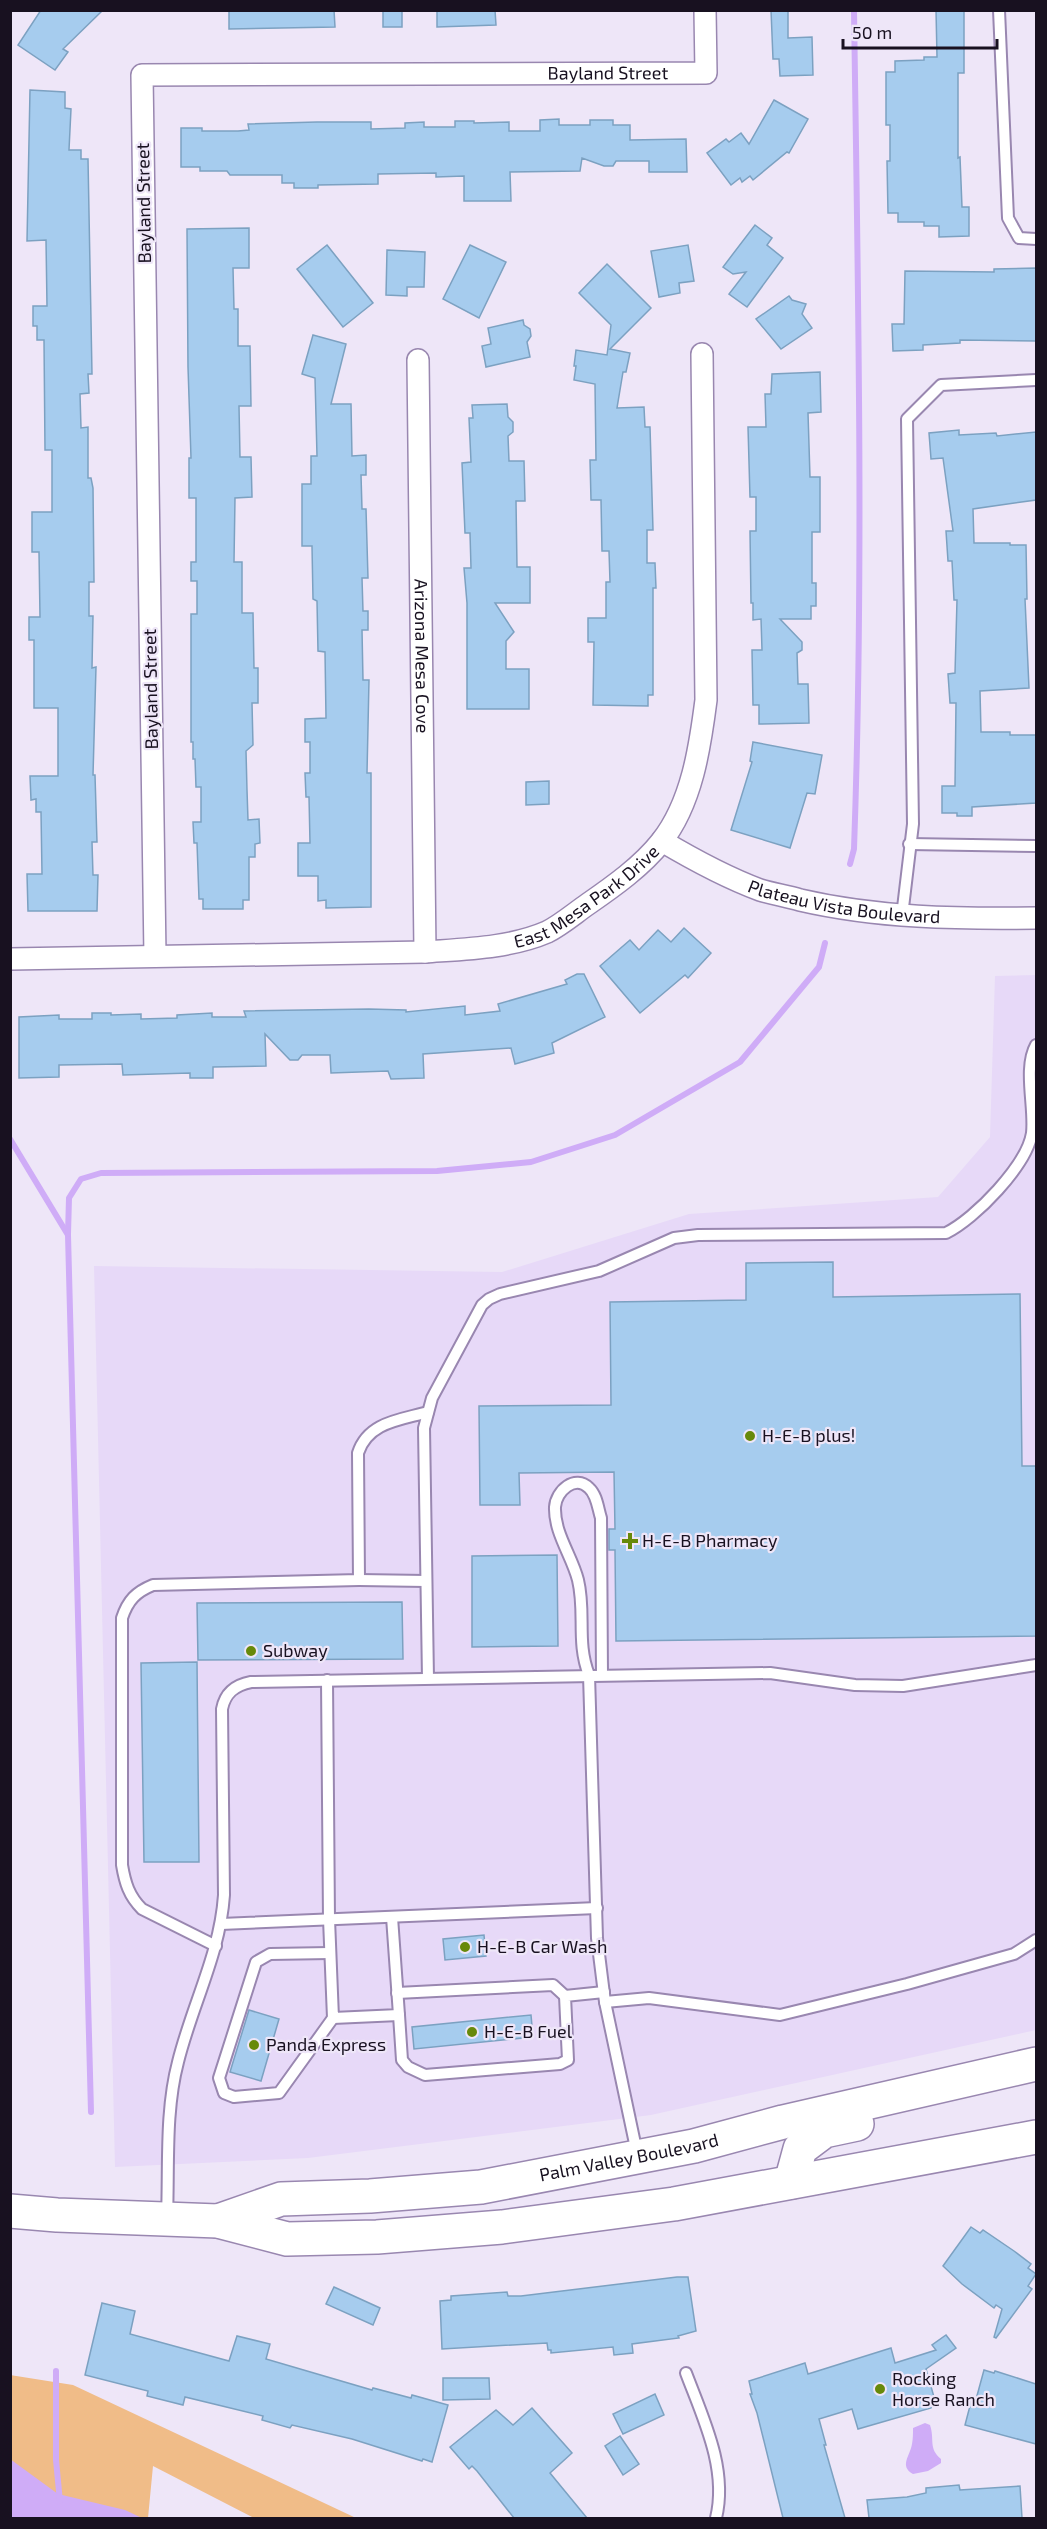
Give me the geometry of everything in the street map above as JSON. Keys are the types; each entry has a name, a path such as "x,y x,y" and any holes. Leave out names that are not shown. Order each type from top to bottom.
{"highway":[{"name":"Palm Valley Boulevard","path":"218,2221 281,2199 370,2196 481,2187 638,2157 694,2146 783,2122 1036,2064"},
{"path":"791,2182 800,2149 824,2131 1036,2082"},
{"name":"Palm Valley Boulevard","path":"10,2211 57,2216 218,2221 287,2239 389,2236 502,2227 663,2206 1036,2137"}],"street":[{"name":"Bayland Street","path":"155,956 142,75 706,73 705,10"},
{"name":"East Mesa Park Drive","path":"10,959 425,952 472,948 511,942 547,932 602,895 636,868 662,841 683,803 696,760 706,700 702,354"},
{"name":"Arizona Mesa Cove","path":"418,360 425,952"},
{"name":"Plateau Vista Boulevard","path":"662,841 707,868 763,891 831,907 902,916 969,919 1036,918"}],"lane":[{"path":"999,10 1008,218 1019,238 1036,239"},
{"path":"902,916 913,824 907,419 941,385 1036,381"},
{"path":"909,844 1036,846"},
{"path":"428,1678 423,1444 428,1412 439,1385 482,1305 500,1294 599,1271 674,1238 685,1236 946,1233 959,1226 1016,1169 1024,1157 1032,1132 1031,1061 1036,1046"},
{"path":"359,1580 358,1453 361,1443 367,1434 378,1427 428,1412"},
{"path":"602,1675 601,1518 595,1497 589,1488 581,1484 570,1484 556,1497 555,1520 579,1582 582,1658 589,1675 597,1938 605,1997 638,2157"},
{"path":"216,1946 142,1910 134,1901 124,1879 122,1865 122,1618 131,1598 141,1589 153,1585 359,1580 426,1581"},
{"path":"167,2219 174,2081 183,2045 222,1924 224,1700 234,1687 251,1682 327,1680 770,1673 884,1687 919,1684 1036,1665"},
{"path":"327,1680 329,1919 333,2018 279,2093 234,2097 224,2093 219,2078 256,1962 270,1954 330,1953"},
{"path":"222,1924 597,1908"},
{"path":"392,1917 402,2060 408,2067 425,2075 560,2064 568,2060 565,1996 554,1985 398,1993"},
{"path":"565,1996 649,1998 780,2015 907,1984 1014,1954 1036,1940"},
{"path":"333,2018 399,2015"},
{"path":"686,2373 717,2463 719,2506 716,2518"}],"shaded area":[{"path":"1036,975 1036,2030 651,2115 308,2158 115,2167 94,1266 502,1272 689,1214 938,1197 990,1137 995,976"},
{"path":"10,2375 73,2385 356,2518 254,2518 153,2466 148,2518 11,2518"},
{"path":"925,2423 930,2425 934,2451 941,2459 941,2463 928,2471 913,2474 907,2468 906,2460 912,2444 913,2428"},
{"path":"10,2459 58,2494 125,2510 142,2518 11,2518"}],"building":[{"path":"41,10 103,10 63,49 68,52 55,70 18,45"},
{"path":"229,10 334,10 335,27 229,29"},
{"path":"383,10 402,10 402,27 383,27"},
{"path":"437,10 495,10 496,25 437,27"},
{"path":"771,10 788,10 788,38 812,37 813,75 780,76 779,59 773,59"},
{"path":"936,10 964,10 964,73 958,73 958,158 960,157 962,207 969,207 969,236 939,237 939,226 924,226 924,222 898,222 898,213 888,213 887,161 890,161 890,125 886,125 886,72 895,72 895,61 937,57"},
{"path":"30,90 65,92 65,108 71,109 69,150 81,150 81,159 88,159 92,374 88,374 89,393 80,394 81,428 88,427 88,478 91,478 93,488 94,582 89,582 89,616 93,616 92,668 96,667 93,775 95,775 97,842 92,842 93,875 98,875 97,911 28,911 27,874 42,874 41,812 36,812 36,799 31,800 30,776 58,776 58,708 34,708 34,640 29,640 29,617 40,617 39,552 32,552 32,512 52,512 52,450 45,450 44,340 37,340 37,326 33,326 33,306 47,306 46,240 27,241"},
{"path":"774,100 808,119 789,153 787,152 753,180 750,176 742,182 740,178 731,185 707,153 726,139 729,142 741,133 749,144"},
{"path":"559,119 559,125 590,125 590,120 613,120 613,125 630,125 630,140 686,139 687,172 649,172 649,161 616,161 613,166 604,166 582,158 580,171 510,172 511,201 464,201 464,176 436,177 436,173 378,174 378,184 318,185 318,188 294,188 294,183 282,183 282,175 230,175 227,171 200,171 200,167 181,167 181,128 202,128 202,131 238,131 249,130 248,124 317,122 371,122 371,129 405,128 405,123 424,122 424,127 455,127 455,121 474,121 474,123 509,122 509,131 540,131 540,120"},
{"path":"755,225 772,238 767,245 783,258 747,307 729,294 746,272 733,274 723,267"},
{"path":"249,228 249,268 233,268 234,309 238,309 238,346 250,346 251,406 239,406 240,457 251,457 252,497 235,498 234,562 242,562 242,613 253,613 254,668 258,668 258,703 252,703 253,745 246,751 247,790 248,820 259,819 260,843 255,844 255,857 249,857 249,900 243,900 243,909 203,909 203,899 199,899 197,843 194,843 193,822 201,822 201,787 196,787 195,759 193,759 193,742 191,742 191,614 197,614 197,581 191,581 191,562 196,562 196,498 189,498 189,458 191,458 187,229"},
{"path":"327,245 373,303 343,327 297,269"},
{"path":"470,245 506,262 479,318 443,299"},
{"path":"688,245 694,281 679,283 680,293 659,297 651,251"},
{"path":"387,250 425,252 424,287 407,287 407,296 386,295"},
{"path":"607,264 651,308 610,349 630,353 626,372 623,372 617,408 644,407 645,427 650,427 653,530 647,530 647,563 655,563 656,588 653,588 653,695 648,695 648,706 593,705 594,642 588,642 588,618 606,618 606,582 610,582 609,551 602,551 601,500 591,500 590,460 596,460 595,384 574,380 576,366 574,366 576,350 607,355 611,325 579,293"},
{"path":"1036,268 1036,341 960,340 960,343 923,345 923,350 893,351 892,324 904,324 905,271 994,272 994,269"},
{"path":"789,296 792,300 806,304 802,314 812,328 781,349 756,319"},
{"path":"523,320 524,325 530,329 531,336 527,342 530,357 486,367 482,346 491,344 488,328"},
{"path":"313,335 346,344 331,404 351,404 352,456 366,455 366,475 361,475 362,509 366,509 368,578 362,578 363,611 368,611 368,630 362,630 363,680 369,680 367,773 371,773 371,907 326,908 326,900 318,901 318,876 298,876 298,843 310,843 309,797 306,797 305,773 310,773 310,742 305,742 305,719 326,718 325,652 318,651 317,601 313,599 312,546 302,546 302,484 311,484 311,456 317,456 315,378 302,374"},
{"path":"820,372 821,412 808,413 810,477 820,477 820,532 812,532 812,583 816,583 816,606 811,606 811,619 780,619 802,642 802,650 797,653 798,684 808,684 809,723 759,724 759,705 753,705 752,650 762,650 761,619 753,620 753,603 751,603 750,531 756,531 756,497 750,497 748,427 766,427 765,394 771,394 772,374"},
{"path":"507,404 508,417 513,422 513,432 508,436 509,461 524,461 525,501 516,501 517,567 530,567 530,603 495,603 514,632 506,641 506,669 529,669 529,709 467,709 467,603 464,568 471,568 470,533 465,533 462,463 471,462 469,418 473,418 472,405"},
{"path":"959,430 959,435 996,433 997,436 1036,432 1036,500 973,509 974,543 1026,545 1027,599 1025,599 1029,688 980,691 981,732 1036,735 1036,803 972,807 972,816 942,813 942,786 955,786 956,703 950,703 948,674 955,673 957,600 954,600 952,561 948,561 946,531 953,531 943,458 931,459 929,433"},
{"path":"753,742 822,755 815,794 807,793 790,848 731,830 752,762 750,761"},
{"path":"549,781 549,804 526,805 526,782"},
{"path":"684,928 711,953 688,978 685,975 640,1013 600,966 630,940 639,950 658,930 671,942"},
{"path":"577,974 584,974 605,1017 552,1043 554,1053 515,1064 511,1048 423,1054 424,1078 391,1079 388,1071 331,1073 330,1055 302,1055 298,1060 290,1060 265,1034 266,1066 213,1067 213,1078 190,1078 190,1073 123,1075 122,1064 59,1065 59,1077 19,1078 19,1017 59,1015 59,1019 92,1019 92,1013 111,1013 111,1015 141,1014 141,1019 177,1018 177,1015 212,1013 212,1017 246,1017 244,1011 369,1009 406,1010 406,1012 465,1006 465,1015 500,1011 498,1004 567,984 565,980"},
{"name":"H-E-B plus!","path":"833,1262 833,1297 1020,1294 1022,1466 1036,1466 1036,1636 616,1641 615,1550 609,1550 609,1529 615,1529 614,1472 519,1473 520,1505 480,1505 479,1406 611,1405 610,1302 746,1300 746,1263"},
{"path":"557,1555 558,1646 472,1647 472,1556"},
{"path":"402,1602 403,1659 198,1660 197,1603"},
{"path":"197,1662 199,1862 144,1862 141,1663"},
{"name":"H-E-B Car Wash","path":"484,1935 486,1956 445,1960 443,1939"},
{"name":"Panda Express","path":"249,2010 279,2019 261,2081 230,2072"},
{"name":"H-E-B Fuel","path":"531,2015 533,2037 414,2049 412,2027"},
{"path":"971,2227 980,2233 983,2230 1014,2251 1031,2264 1028,2268 1036,2274 1028,2286 1032,2289 996,2338 994,2337 1002,2309 996,2305 994,2308 962,2284 943,2266"},
{"path":"688,2277 696,2331 678,2336 679,2338 632,2344 633,2353 614,2355 613,2347 551,2353 547,2343 442,2349 440,2301 451,2300 451,2296 507,2292 508,2296 521,2296"},
{"path":"334,2287 380,2308 373,2325 326,2304"},
{"path":"102,2303 135,2311 130,2334 229,2361 237,2336 270,2344 266,2359 372,2390 373,2388 411,2398 412,2395 448,2405 432,2462 423,2459 422,2461 352,2439 292,2425 290,2428 262,2420 263,2416 185,2397 183,2405 147,2396 148,2391 85,2375"},
{"path":"946,2335 956,2348 926,2369 934,2397 931,2408 858,2429 852,2409 819,2419 845,2518 783,2518 757,2413 750,2394 752,2394 749,2381 805,2363 808,2374 891,2348 895,2363 936,2350 932,2345"},
{"path":"984,2370 994,2373 995,2371 1036,2384 1036,2444 965,2425 971,2402 975,2403"},
{"path":"443,2378 489,2378 490,2399 443,2400"},
{"path":"655,2394 664,2415 623,2434 613,2414"},
{"path":"532,2408 572,2453 550,2473 587,2518 514,2518 477,2471 472,2466 469,2469 450,2447 496,2410 513,2425"},
{"path":"620,2436 639,2464 623,2475 605,2446"},
{"path":"959,2485 960,2490 1020,2486 1022,2518 869,2518 867,2500 907,2497 926,2493 926,2488"}],"waterway":[{"path":"850,864 854,849 859,640 854,10"},
{"path":"68,1234 69,1198 81,1179 101,1173 437,1171 531,1162 615,1135 740,1062 819,967 825,943"},
{"path":"10,1139 68,1235 91,2112"},
{"path":"56,2371 56,2460 60,2502"}],"place":[{"name":"H-E-B plus!","path":"750,1436"},
{"name":"H-E-B Pharmacy","path":"630,1541"},
{"name":"Subway","path":"251,1651"},
{"name":"H-E-B Car Wash","path":"465,1947"},
{"name":"H-E-B Fuel","path":"472,2032"},
{"name":"Panda Express","path":"254,2045"},
{"name":"Rocking Horse Ranch","path":"880,2389"}]}
